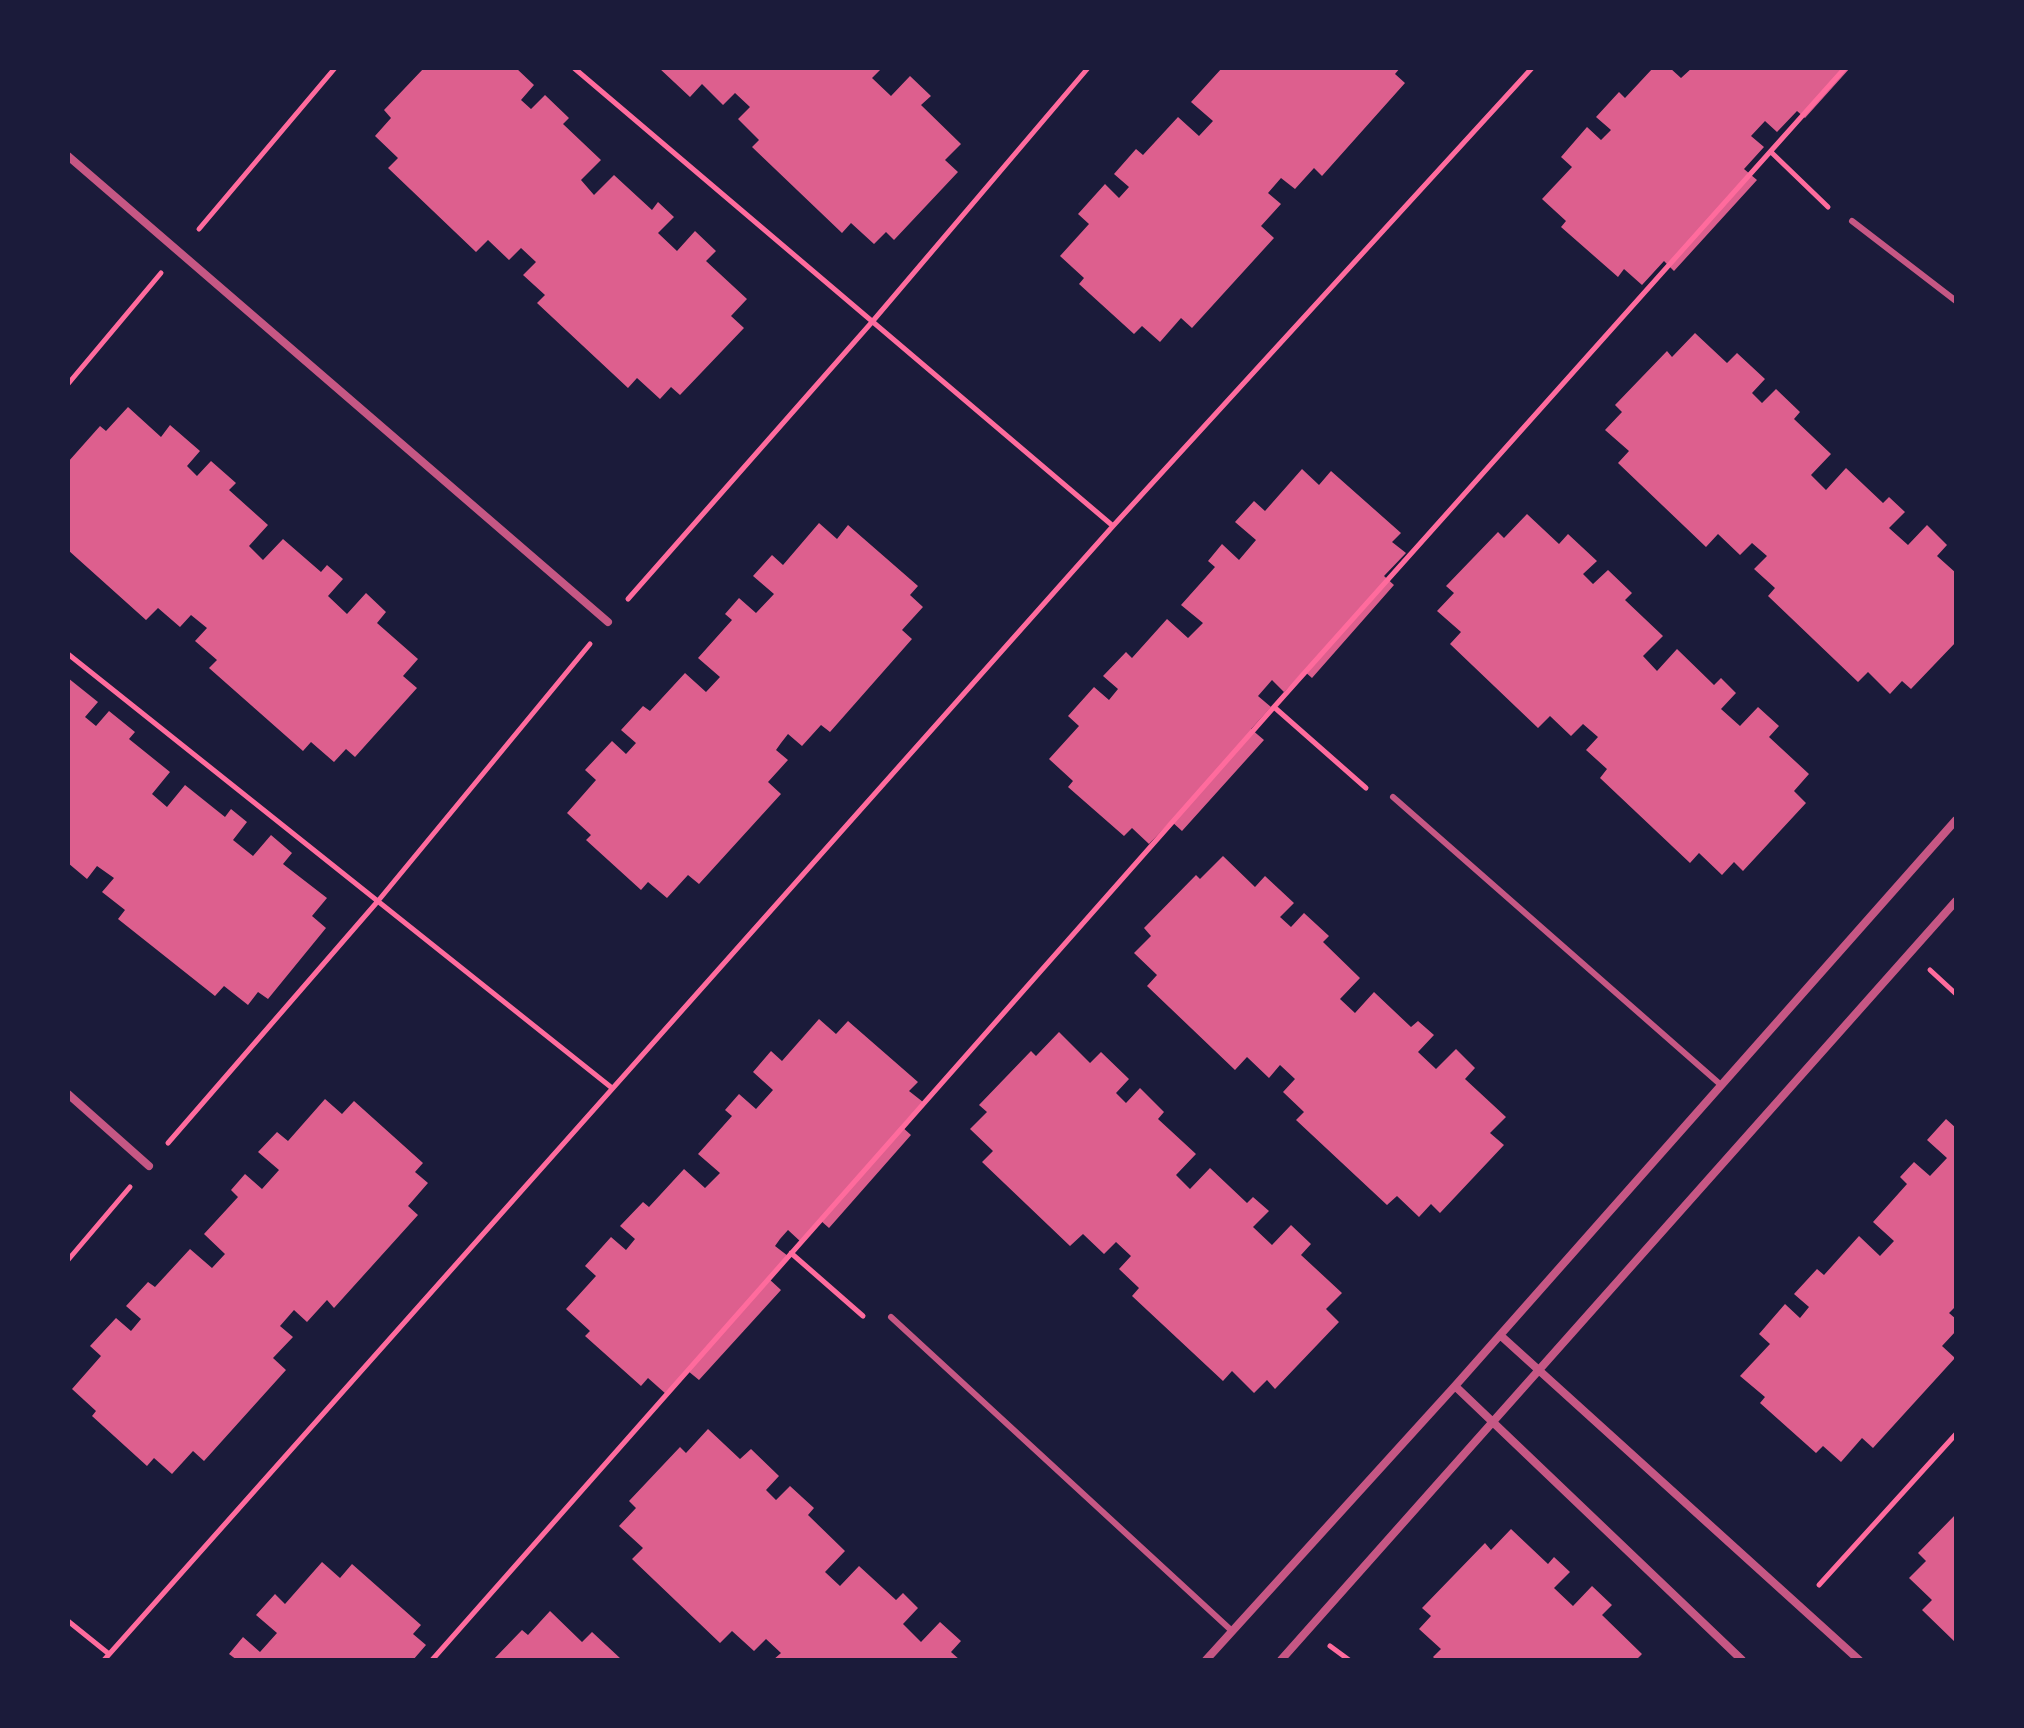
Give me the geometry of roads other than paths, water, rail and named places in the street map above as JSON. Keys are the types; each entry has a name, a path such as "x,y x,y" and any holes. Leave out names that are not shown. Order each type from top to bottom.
{"street":[{"path":"68,156 608,622"},
{"path":"1206,1660 1455,1386 1956,820"},
{"path":"1281,1660 1956,901"},
{"path":"68,1094 149,1166"},
{"path":"1500,1335 1859,1660"},
{"path":"1455,1386 1742,1660"}],"lane":[{"path":"1852,221 1956,301"},
{"path":"1393,797 1721,1085"},
{"path":"891,1317 1232,1631"}]}
